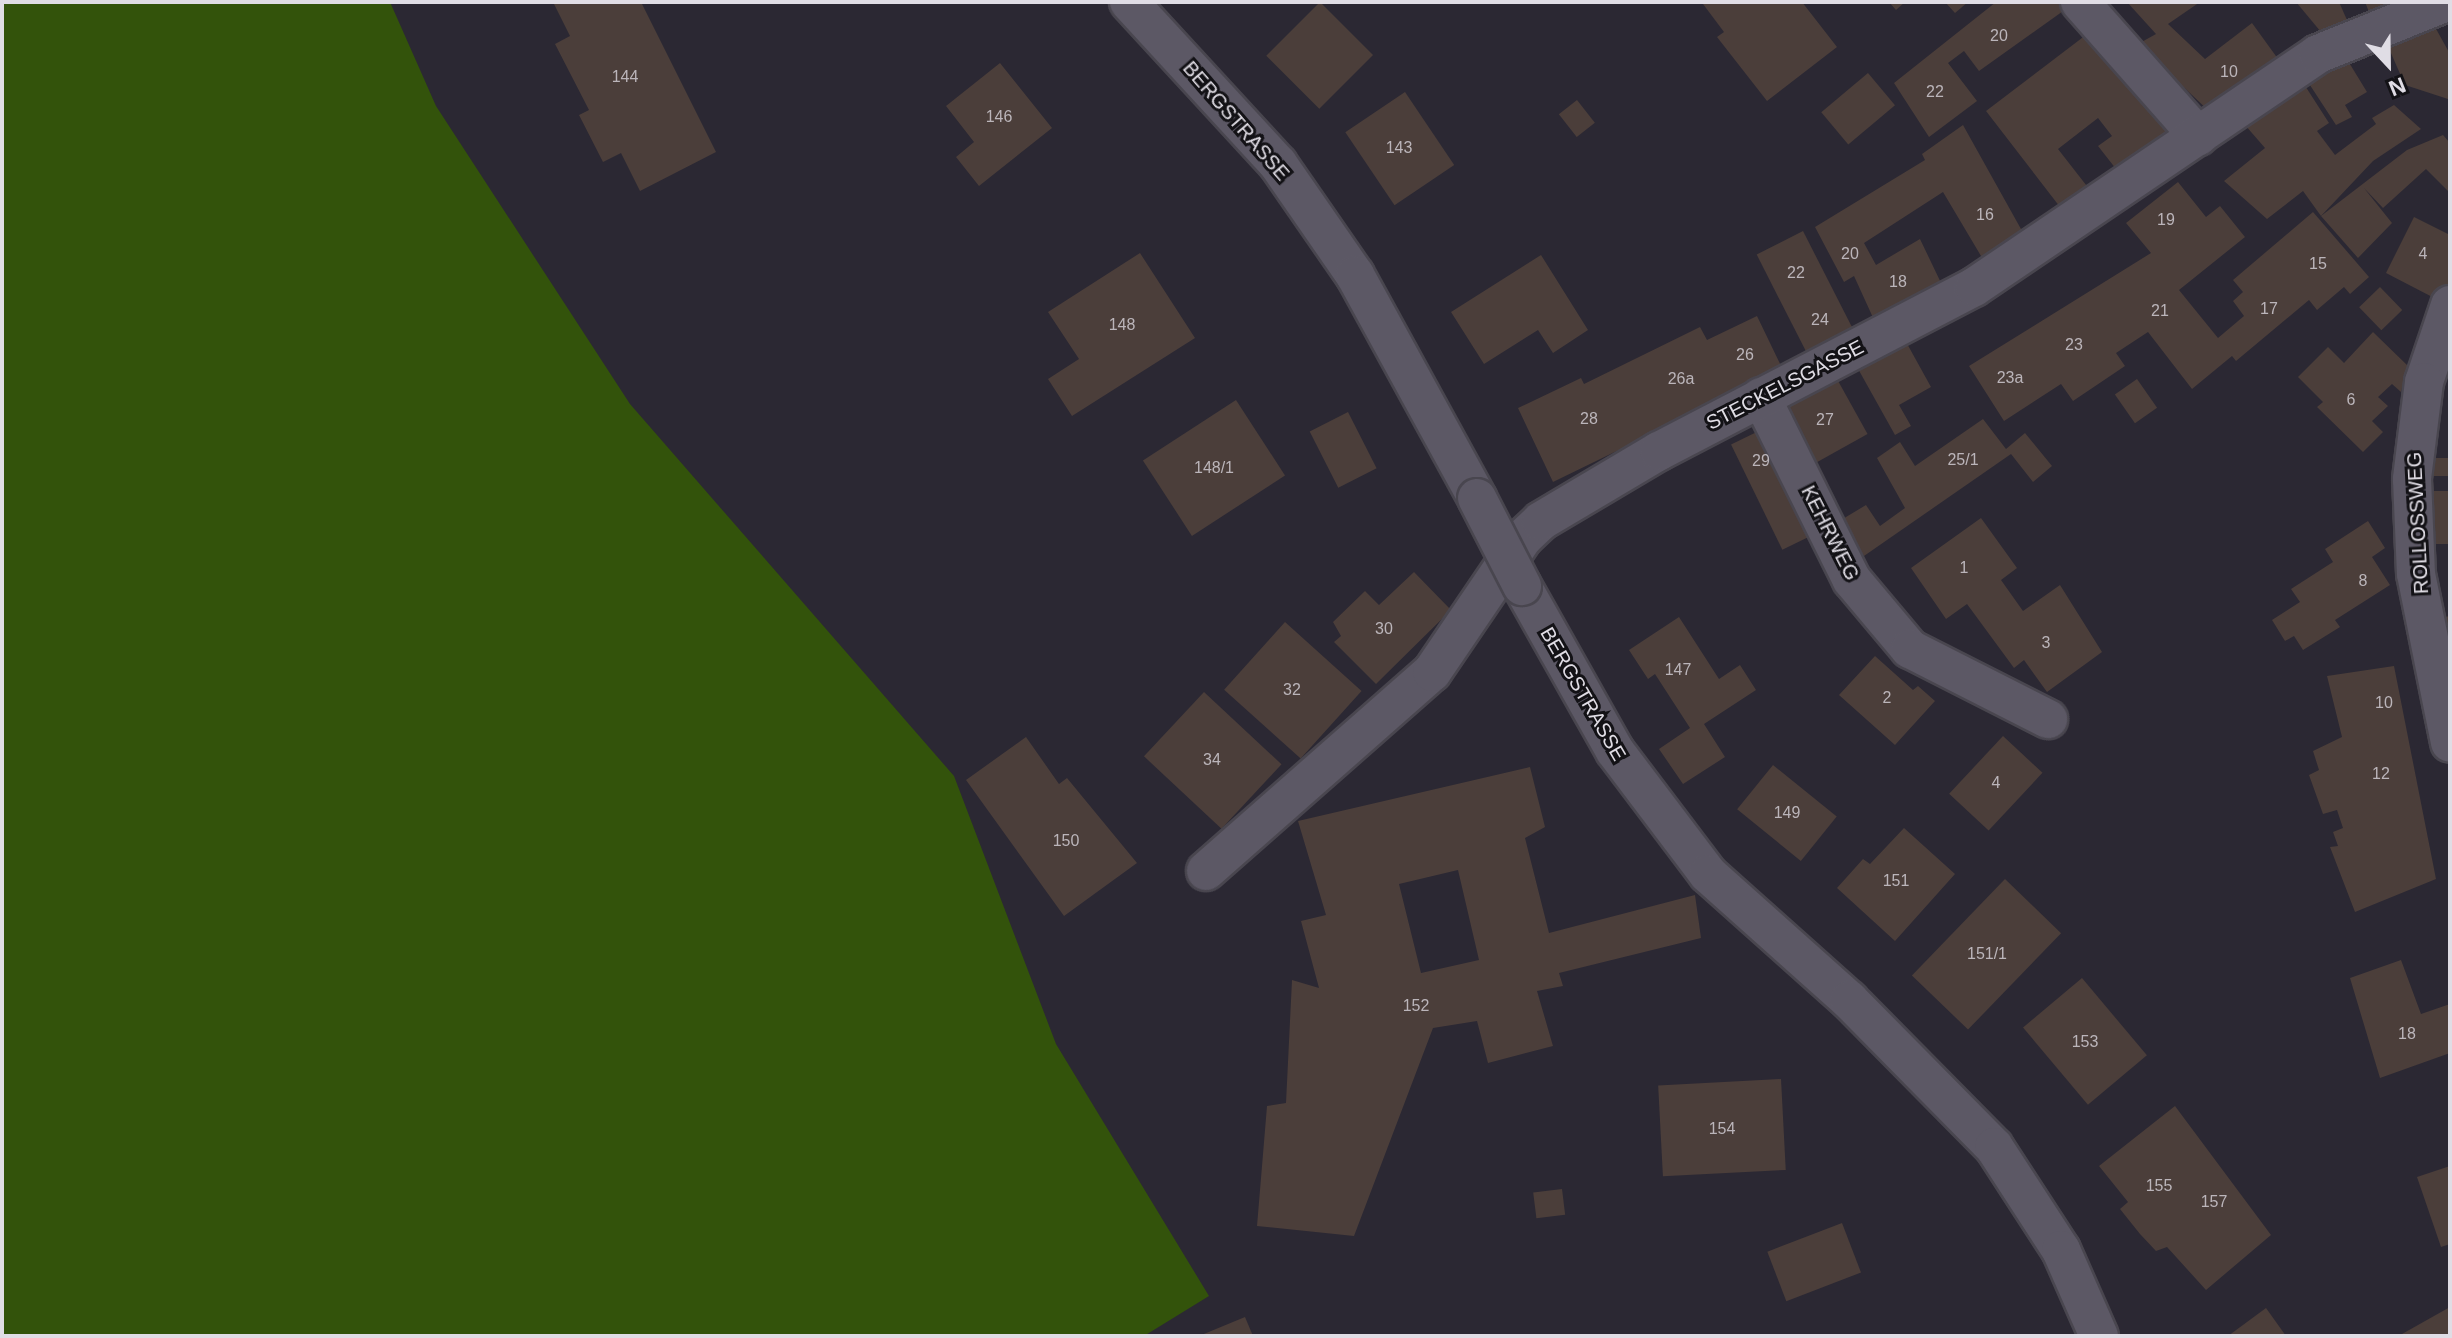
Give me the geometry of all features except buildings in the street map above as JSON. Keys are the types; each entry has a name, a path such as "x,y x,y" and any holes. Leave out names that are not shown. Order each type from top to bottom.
{"street":[{"name":"BERGSTRASSE","path":"1129,2 1278,164 1355,275 1522,586 1615,751 1708,874 1849,1000 1994,1147 2061,1250 2099,1336"},
{"path":"2080,2 2198,136"},
{"name":"STECKELSGASSE","path":"1206,871 1432,672 1523,538 1541,521 1761,397 1974,287 2318,54 2447,2"},
{"name":"ROLLOSSWEG","path":"2450,305 2424,382 2412,479 2416,574 2450,743"},
{"name":"KEHRWEG","path":"1761,397 1852,580 1910,649 2048,719"}],"green space":[{"path":"2,2 390,2 436,106 630,404 954,776 1056,1044 1209,1296 1144,1336 2,1336"}]}
